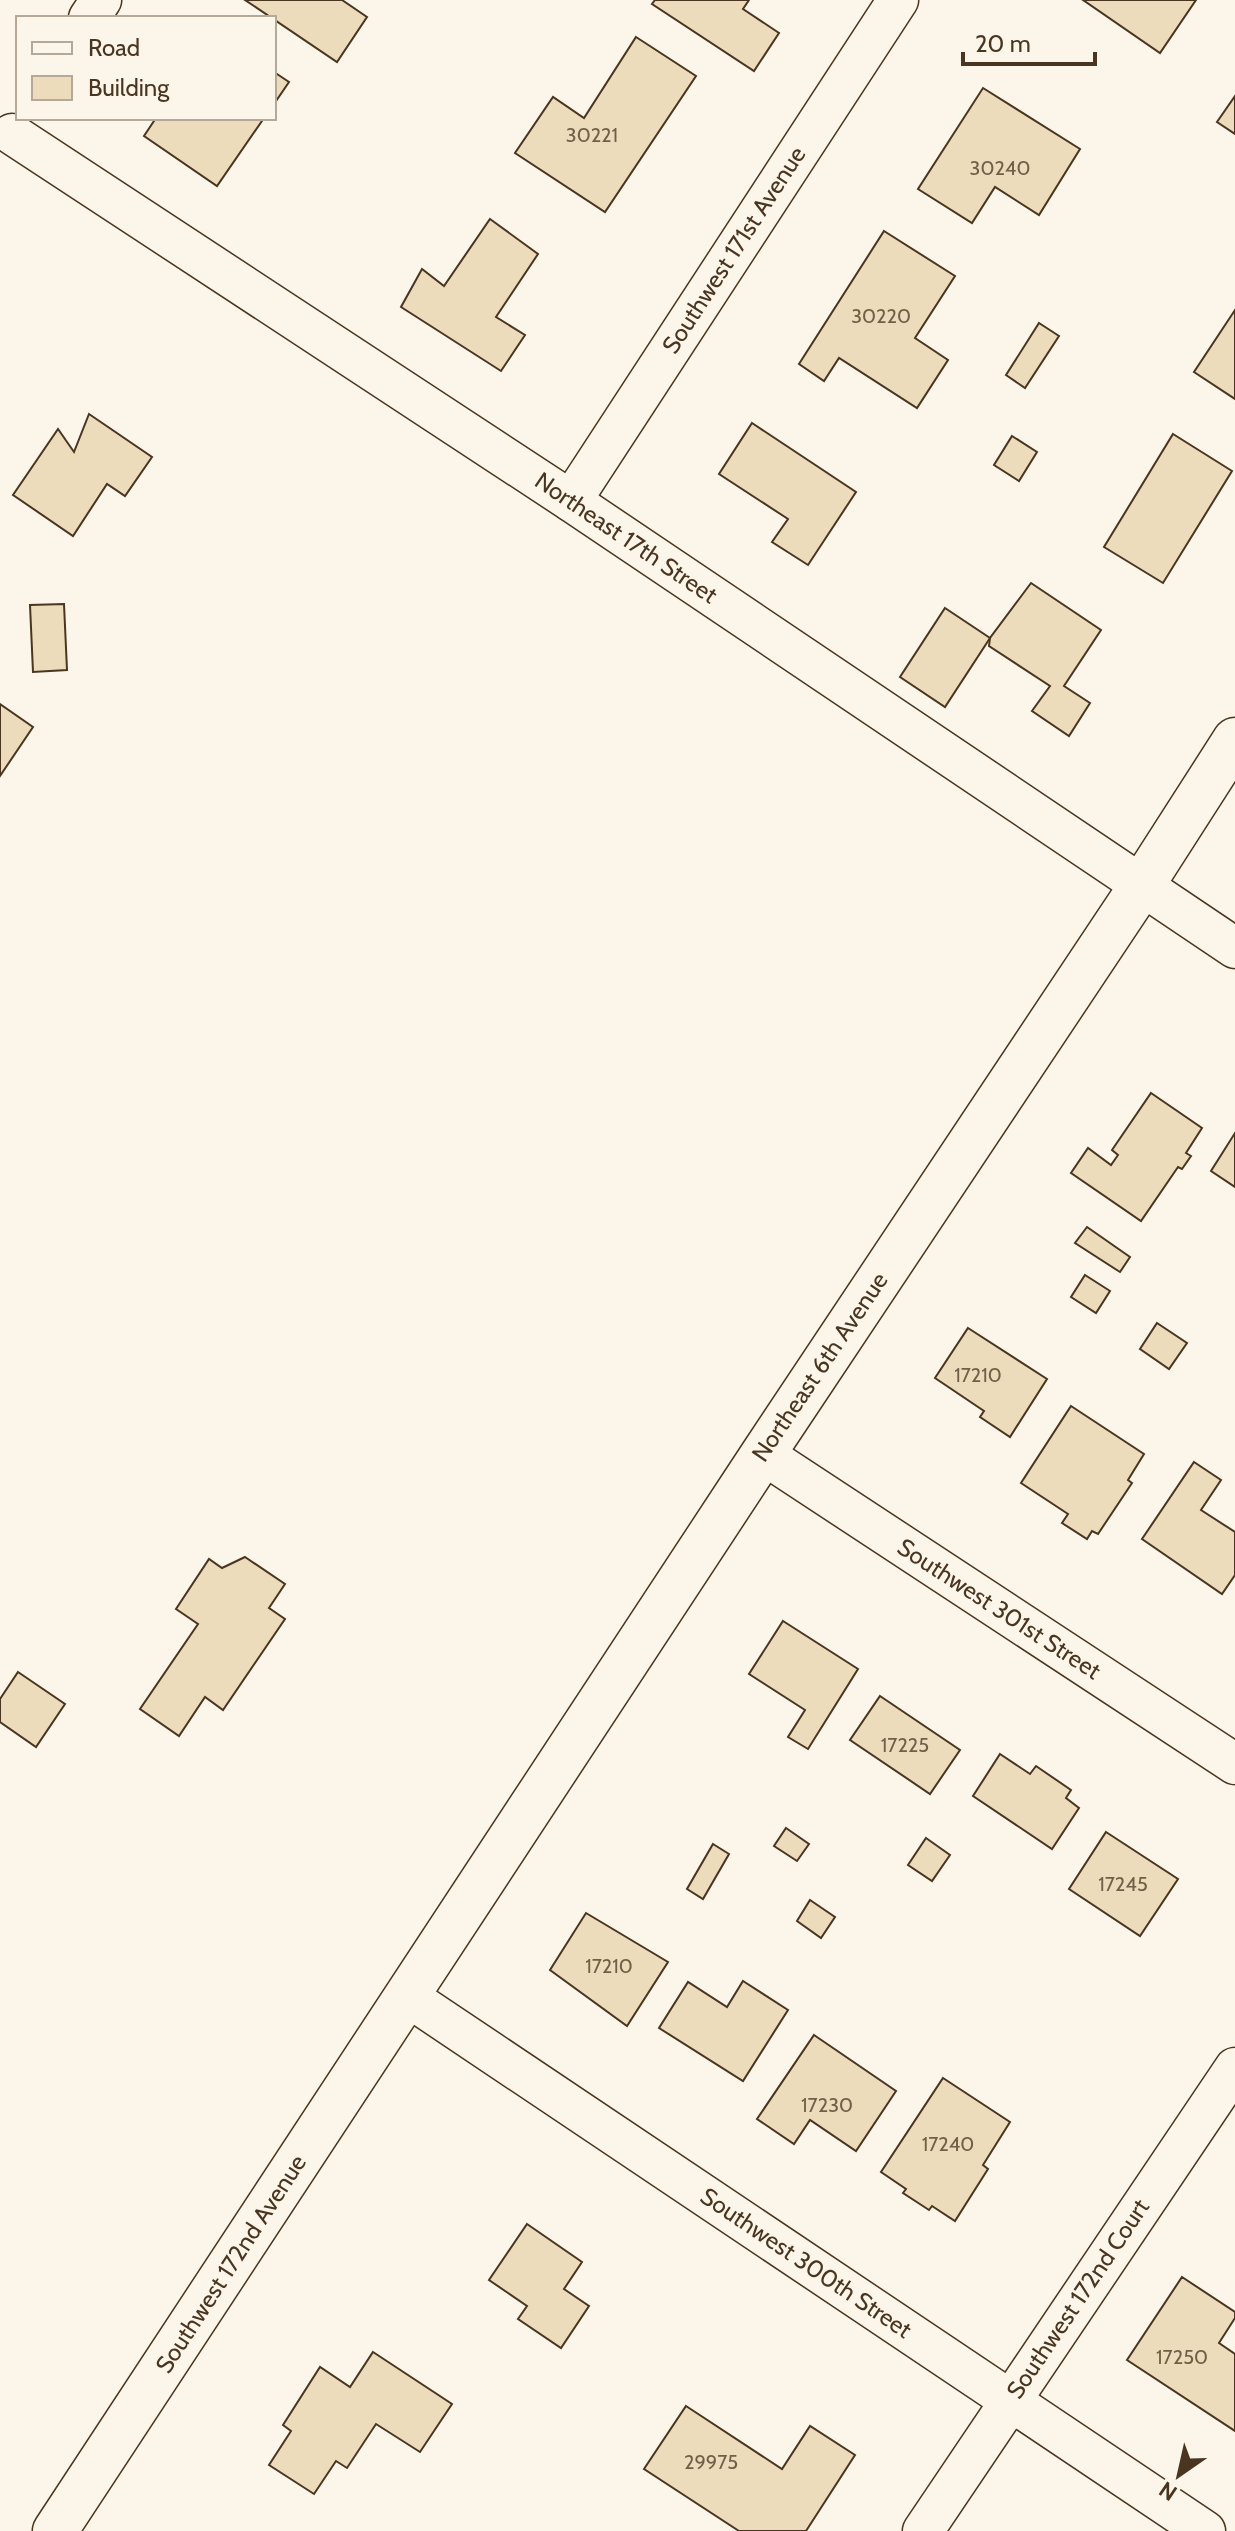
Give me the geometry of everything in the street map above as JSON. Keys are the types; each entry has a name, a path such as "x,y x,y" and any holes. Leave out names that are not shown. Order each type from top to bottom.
{"street":[{"name":"Southwest 171st Avenue","path":"571,501 898,0"},
{"name":"Northeast 17th Street","path":"12,135 571,501 1235,948"},
{"name":"Northeast 6th Avenue","path":"407,1996 1235,740"},
{"name":"Southwest 301st Street","path":"763,1454 1235,1764"},
{"name":"Southwest 300th Street","path":"407,1996 1205,2531"},
{"name":"Southwest 172nd Avenue","path":"55,2531 407,1996"},
{"name":"Southwest 172nd Court","path":"923,2531 1235,2068"}],"building":[{"path":"245,0 342,0 367,17 337,62 276,21 276,16 269,16"},
{"path":"655,0 749,0 743,9 779,33 754,71 652,4"},
{"path":"1083,0 1196,0 1160,53"},
{"path":"636,37 696,76 605,212 515,153 553,97 584,118"},
{"path":"276,73 289,82 276,101"},
{"path":"983,88 1080,149 1039,215 995,187 972,223 918,189"},
{"path":"1235,96 1235,134 1217,122"},
{"path":"155,120 263,120 217,186 144,136"},
{"path":"490,219 538,254 496,317 525,335 501,371 401,307 422,269 444,286"},
{"path":"884,231 955,276 915,338 948,360 917,408 839,358 824,381 799,364"},
{"path":"1235,310 1235,399 1194,372"},
{"path":"1039,323 1059,336 1025,388 1006,375"},
{"path":"89,414 152,457 125,496 107,484 73,536 13,495 58,429 74,452"},
{"path":"752,423 856,492 808,565 772,542 788,519 719,474"},
{"path":"1173,434 1232,471 1163,583 1104,547"},
{"path":"1012,436 1037,452 1019,481 994,465"},
{"path":"1031,583 1101,630 1064,686 1090,703 1069,736 1032,711 1050,686 989,646 990,638"},
{"path":"64,604 67,670 33,672 30,605"},
{"path":"945,608 990,638 945,707 900,677"},
{"path":"0,704 33,727 0,776"},
{"path":"1151,1093 1202,1128 1186,1153 1191,1156 1182,1169 1178,1167 1141,1221 1071,1173 1088,1148 1111,1165 1118,1155 1112,1150"},
{"path":"1235,1133 1235,1187 1211,1171"},
{"path":"1087,1227 1130,1257 1120,1272 1075,1243"},
{"path":"1085,1275 1110,1291 1096,1313 1071,1297"},
{"path":"1157,1323 1187,1343 1169,1369 1140,1349"},
{"path":"968,1328 1047,1379 1010,1437 980,1417 984,1411 935,1378"},
{"path":"1071,1406 1144,1454 1128,1480 1132,1483 1098,1534 1092,1531 1087,1539 1062,1523 1068,1514 1021,1483"},
{"path":"1194,1462 1221,1480 1201,1510 1235,1532 1235,1575 1222,1594 1142,1539"},
{"path":"245,1557 285,1584 269,1608 285,1619 223,1710 205,1697 179,1736 140,1709 198,1624 176,1609 209,1559 222,1568"},
{"path":"783,1621 858,1669 808,1749 788,1737 805,1710 749,1674"},
{"path":"18,1672 65,1704 36,1747 0,1722 0,1699"},
{"path":"880,1696 960,1750 930,1794 850,1740"},
{"path":"1000,1754 1030,1774 1036,1766 1071,1790 1066,1798 1079,1808 1052,1849 973,1796"},
{"path":"786,1828 809,1844 797,1861 774,1846"},
{"path":"1106,1832 1178,1879 1140,1936 1069,1889"},
{"path":"926,1838 950,1855 932,1881 908,1865"},
{"path":"713,1844 729,1854 703,1899 687,1889"},
{"path":"810,1900 835,1917 821,1938 797,1921"},
{"path":"586,1913 668,1962 627,2026 550,1970"},
{"path":"743,1981 788,2010 743,2081 659,2028 688,1982 727,2007"},
{"path":"814,2035 896,2091 856,2151 810,2120 794,2144 757,2119"},
{"path":"943,2078 1010,2122 983,2165 988,2169 955,2221 932,2206 929,2210 903,2193 906,2189 881,2172"},
{"path":"527,2224 582,2262 564,2289 589,2306 561,2348 518,2319 527,2306 489,2280"},
{"path":"1182,2277 1235,2312 1235,2318 1219,2343 1235,2354 1235,2431 1127,2360"},
{"path":"373,2352 452,2404 420,2452 376,2424 347,2468 336,2461 314,2494 269,2465 291,2431 283,2425 320,2367 350,2387"},
{"path":"686,2406 782,2469 810,2426 855,2455 806,2531 739,2531 644,2469"}]}
